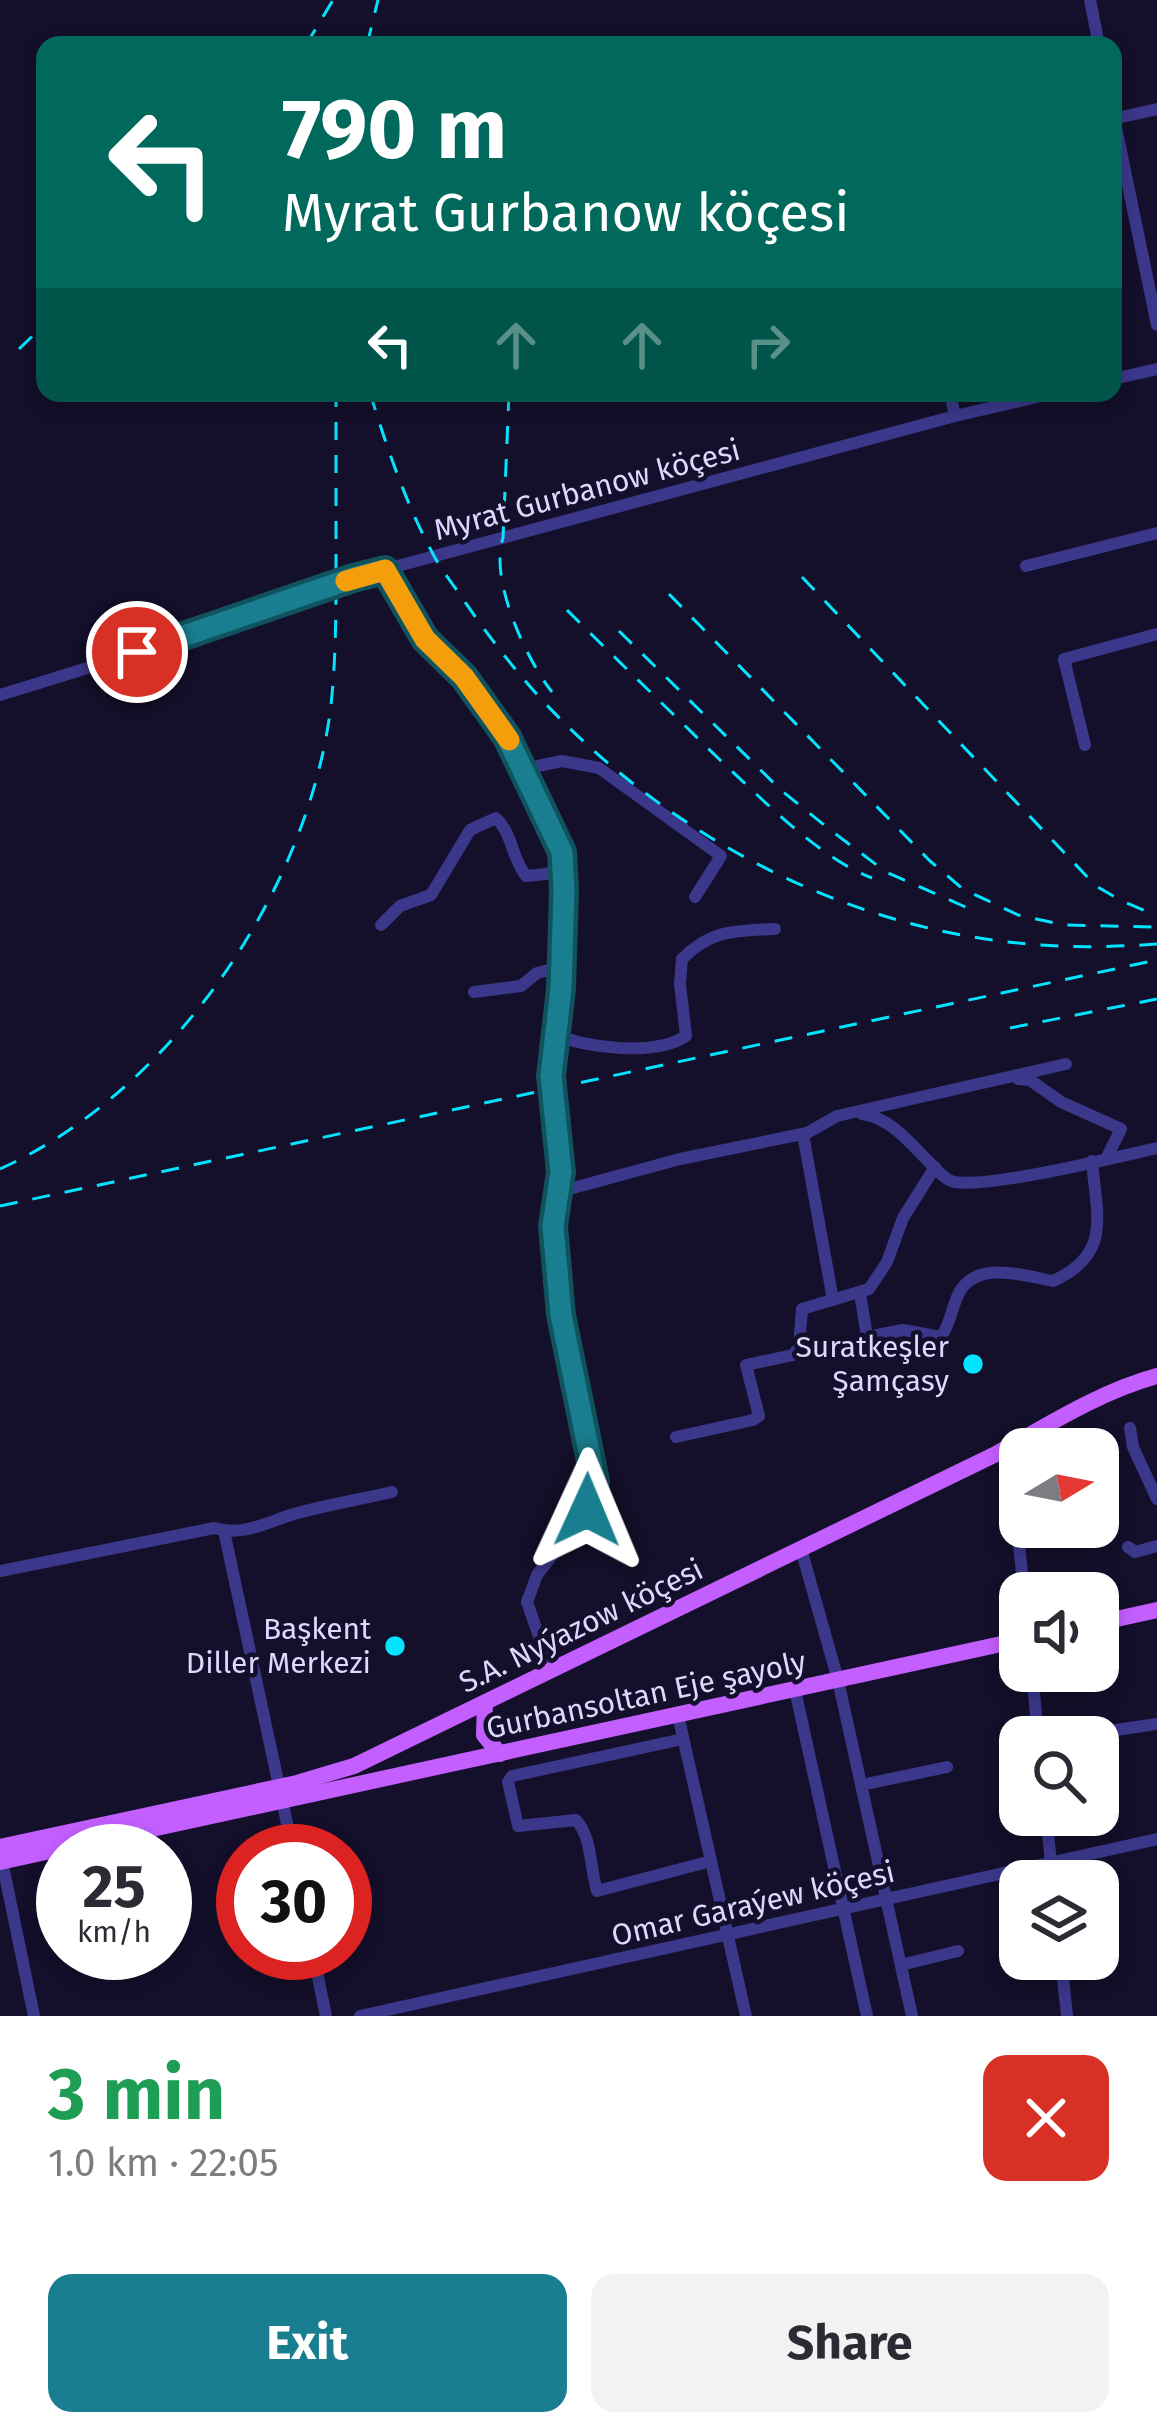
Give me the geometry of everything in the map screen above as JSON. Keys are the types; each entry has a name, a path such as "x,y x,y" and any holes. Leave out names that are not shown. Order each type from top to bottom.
{"main road":[{"name":"S.A. Nyýazow köçesi","path":"1042,1428 1114,1391 1157,1376"},
{"name":"S.A. Nyýazow köçesi","path":"1,1856 281,1794 355,1766 999,1452"},
{"path":"1119,1618 1157,1610"},
{"name":"Gurbansoltan Eje şayoly","path":"281,1794 500,1754 999,1645"},
{"path":"485,1703 484,1735 500,1754"}],"street":[{"path":"1089,3 1097,36"},
{"path":"1122,115 1157,109"},
{"path":"1122,160 1157,325"},
{"path":"1122,377 1157,369"},
{"path":"952,402 955,416"},
{"name":"Myrat Gurbanow köçesi","path":"0,695 353,578 1015,402"},
{"path":"1026,566 1157,533"},
{"path":"385,570 425,639 464,677 507,737 562,852 561,967 551,1076 561,1172 553,1226 561,1315 595,1481 587,1510 537,1575 527,1602 551,1671"},
{"path":"1085,745 1064,659 1157,634"},
{"path":"523,769 562,761 598,768 722,856 695,896"},
{"path":"381,925 400,906 431,895 470,830 496,818 508,829 526,876 563,868"},
{"path":"555,1034 596,1047 679,1042 686,1036 682,959 713,935 775,929"},
{"path":"474,992 521,986 537,973 561,967"},
{"path":"558,1192 680,1159 803,1134 837,1116 1066,1064"},
{"path":"860,1293 867,1337 903,1330 941,1337 961,1288 975,1278 993,1272 1053,1281 1086,1260 1099,1213 1098,1160 1121,1130 1061,1102 1030,1081 1009,1078"},
{"path":"854,1112 873,1115 895,1129 948,1180 965,1183 1157,1148"},
{"path":"803,1134 833,1300"},
{"path":"676,1437 759,1416 746,1365 793,1355 799,1347 802,1309 869,1289 934,1167"},
{"path":"1130,1428 1133,1447 1152,1478 1157,1499"},
{"path":"0,1571 214,1528 263,1527 292,1514 392,1492"},
{"path":"224,1531 287,1824"},
{"path":"1128,1547 1136,1552 1157,1546"},
{"path":"801,1549 838,1680 912,2016"},
{"path":"795,1690 867,2016"},
{"path":"678,1715 746,2016"},
{"path":"1119,1730 1157,1724"},
{"path":"683,1738 512,1776 508,1782 514,1817 518,1826 581,1822 598,1891 711,1861"},
{"path":"861,1785 947,1767"},
{"name":"Omar Garaýew köçesi","path":"1060,1860 1157,1839"},
{"path":"1,1856 34,2016"},
{"name":"Omar Garaýew köçesi","path":"360,2016 999,1874"},
{"path":"901,1965 958,1952"},
{"path":"319,1980 326,2016"},
{"path":"1063,1980 1067,2016"}],"railway":[{"path":"311,36 333,0"},
{"path":"369,36 378,0"},
{"path":"19,349 36,333"},
{"path":"0,1169 62,1135 120,1091 173,1039 219,981 292,851 316,782 332,695 336,402"},
{"path":"373,402 406,496 445,574 542,700 645,793 763,867 893,919 960,935 1029,944 1157,944"},
{"path":"509,402 501,575 521,640 552,692"},
{"path":"802,577 1096,886 1157,916"},
{"path":"669,594 930,861 963,889 1018,915 1064,925 1157,927"},
{"path":"567,610 791,826 832,857 872,878"},
{"path":"619,631 782,791 833,832 886,872 979,913"},
{"path":"0,1206 1157,960"},
{"path":"1010,1028 1157,999"}],"slow traffic":[{"path":"346,581 385,570 425,639 464,677 509,740"}],"place":[{"name":"Suratkeşler Şamçasy","path":"973,1364"},
{"name":"Başkent Diller Merkezi","path":"395,1646"}],"route":[{"path":"137,652 385,570 425,639 464,677 507,737 562,852 561,989 551,1076 561,1172 553,1226 561,1315 595,1481 587,1510"}]}
